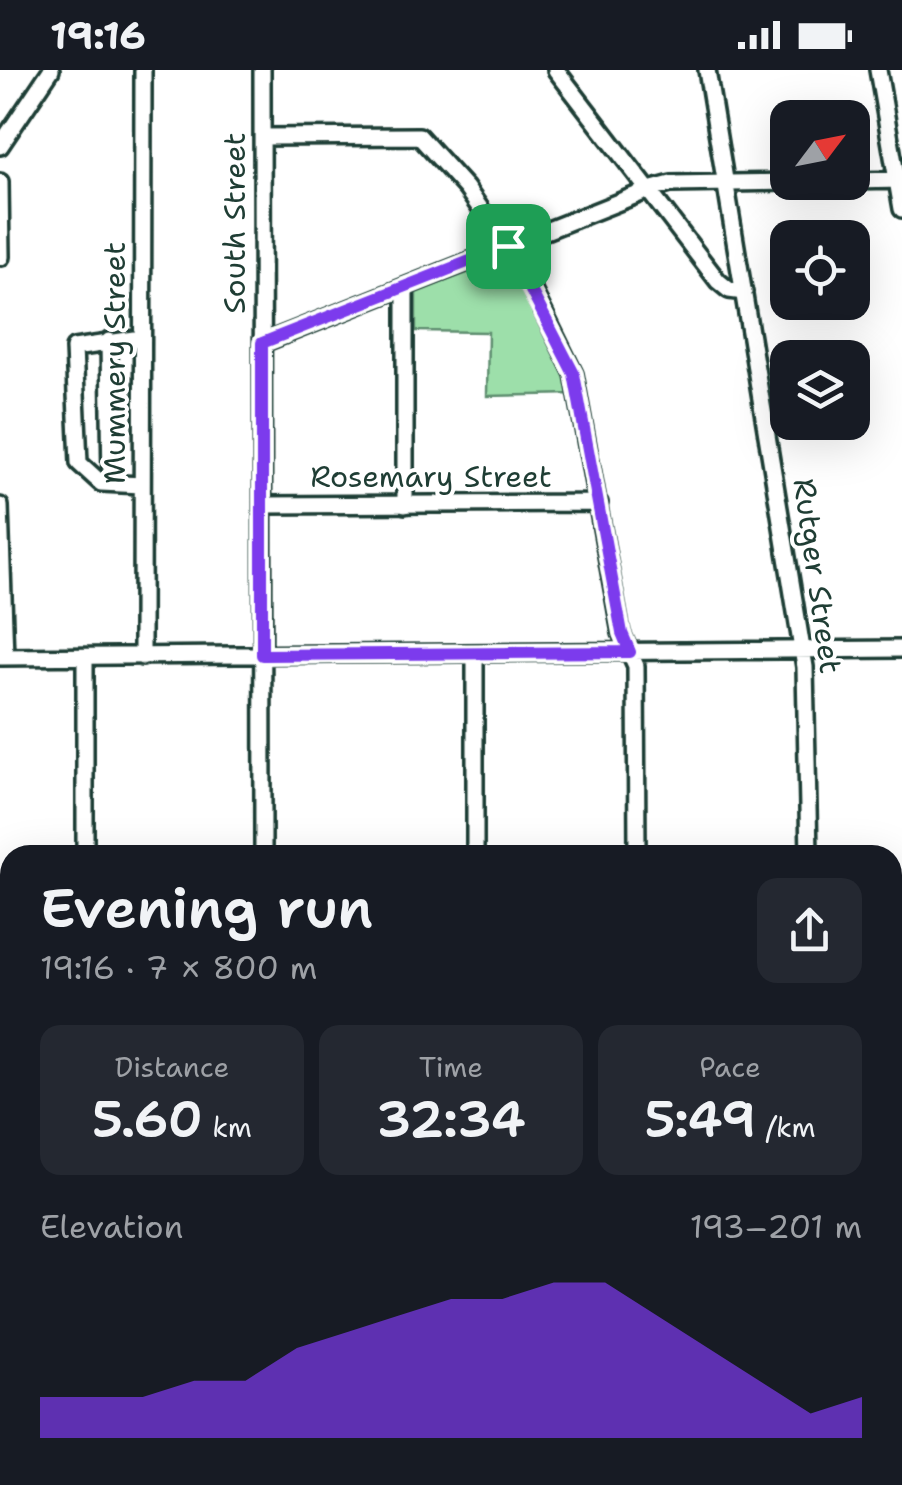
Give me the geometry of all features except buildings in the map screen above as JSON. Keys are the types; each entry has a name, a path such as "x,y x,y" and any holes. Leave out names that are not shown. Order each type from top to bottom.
{"street":[{"path":"0,146 51,70"},
{"name":"Mummery Street","path":"142,70 142,657"},
{"name":"South Street","path":"262,70 262,845"},
{"path":"556,70 718,281 729,290 744,292"},
{"name":"Rutger Street","path":"707,70 802,649 809,845"},
{"path":"878,70 902,209"},
{"path":"262,137 420,136 437,152 508,246 574,374 622,633 636,666 638,845"},
{"path":"870,181 900,180"},
{"path":"0,182 1,257"},
{"path":"262,343 649,190 671,184 770,183"},
{"path":"404,505 405,286"},
{"path":"142,338 74,348 79,463 88,476 111,483 142,485"},
{"path":"109,341 111,483"},
{"name":"Rosemary Street","path":"263,505 599,504"},
{"path":"0,506 2,657 902,649"},
{"path":"475,654 475,845"},
{"path":"84,845 85,656"}],"green space":[{"path":"510,257 566,370 572,394 487,396 488,332 416,331 416,292"}],"route":[{"path":"508,246 574,374 622,633 630,652 262,655 262,343 508,246"}]}
